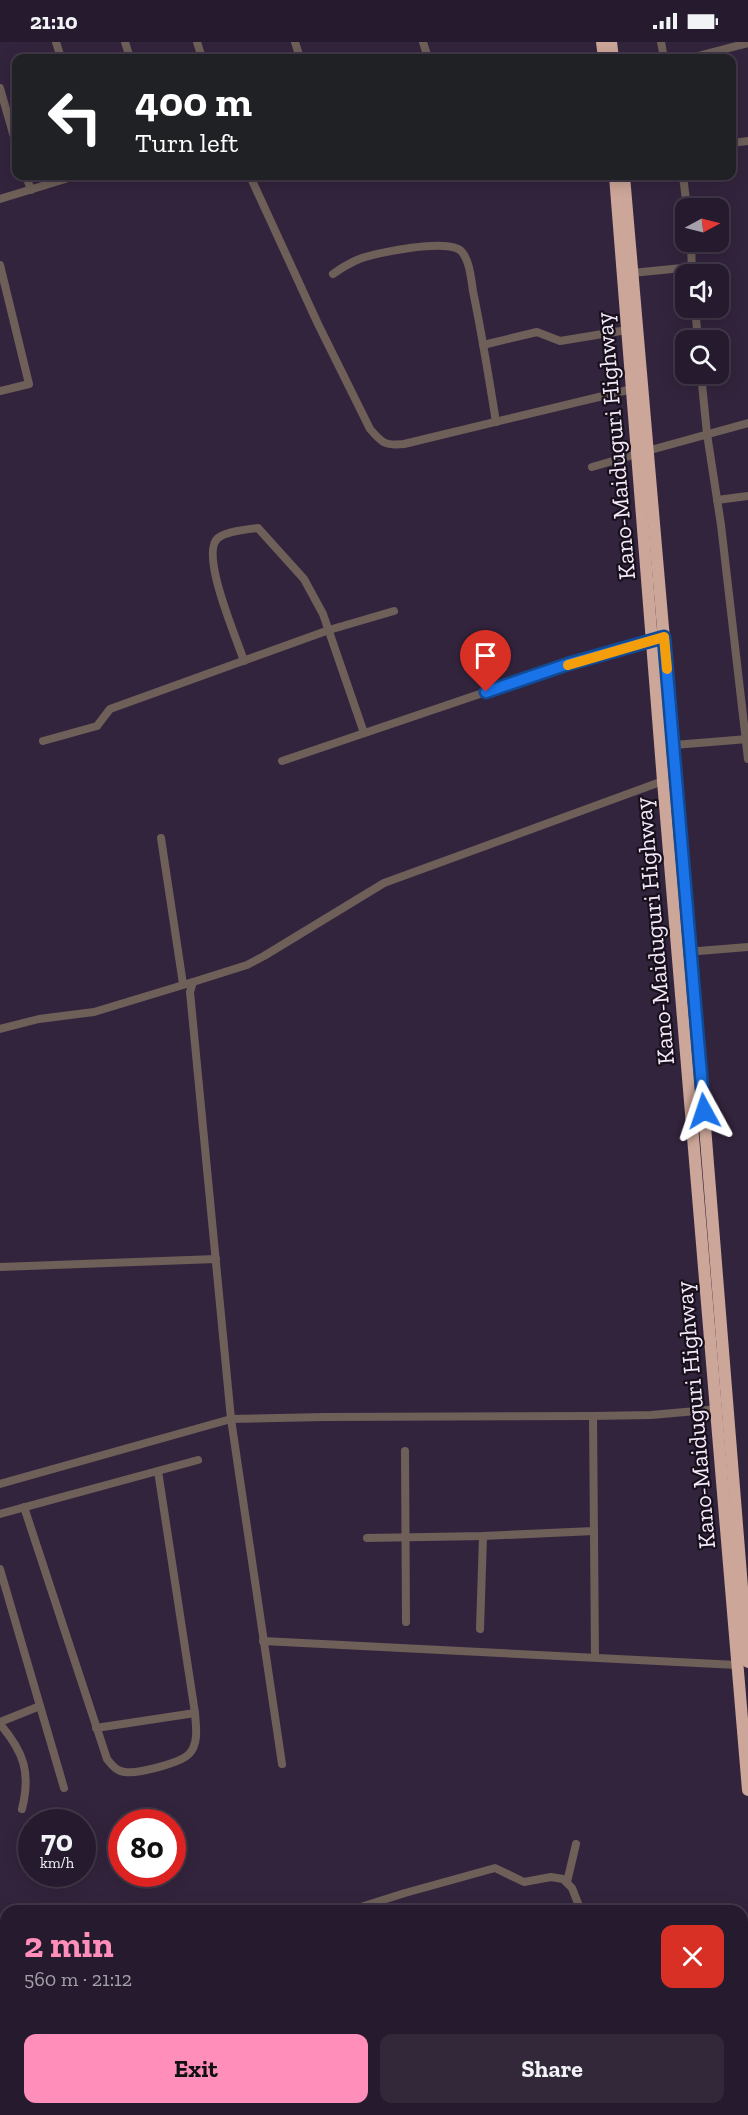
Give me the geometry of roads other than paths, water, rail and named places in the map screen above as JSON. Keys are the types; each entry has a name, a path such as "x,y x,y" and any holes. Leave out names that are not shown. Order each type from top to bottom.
{"highway":[{"name":"Kano-Maiduguri Highway","path":"615,180 632,389 642,452"},
{"name":"Kano-Maiduguri Highway","path":"624,180 642,452 658,639 663,781 677,953 722,1408 744,1577 746,1608 743,1663"},
{"name":"Kano-Maiduguri Highway","path":"658,639 674,745 691,952 722,1408 743,1663 748,1790"}],"street":[{"path":"705,54 748,43"},
{"path":"0,88 12,130"},
{"path":"27,180 31,190"},
{"path":"0,200 62,180"},
{"path":"252,180 318,324 370,429 381,442 390,446 404,444 632,389"},
{"path":"683,180 685,198"},
{"path":"333,273 358,259 440,244 456,246 462,252 468,267 496,422"},
{"path":"0,265 29,384 0,391"},
{"path":"632,273 675,272"},
{"path":"483,345 537,332 560,341 627,330"},
{"path":"702,384 706,434 717,500 748,759"},
{"path":"592,467 748,423"},
{"path":"717,500 748,496"},
{"path":"244,661 218,585 212,561 212,547 218,537 245,529 258,528 304,579 323,614 364,733"},
{"path":"43,741 98,726 110,709 329,630 394,611"},
{"path":"282,761 568,664 658,639"},
{"path":"674,745 747,739"},
{"path":"0,1029 39,1019 94,1012 247,965 384,883 663,781"},
{"path":"161,838 183,984"},
{"path":"677,953 748,947"},
{"path":"193,982 190,992 231,1419 282,1764"},
{"path":"0,1266 216,1259"},
{"path":"0,1484 231,1419 594,1416 722,1408"},
{"path":"594,1416 595,1658"},
{"path":"405,1450 406,1622"},
{"path":"0,1514 198,1460"},
{"path":"24,1507 106,1758 115,1769 125,1772 139,1771 176,1761 188,1755 194,1745 195,1713 158,1471"},
{"path":"367,1538 594,1531"},
{"path":"480,1629 483,1536"},
{"path":"0,1569 64,1788"},
{"path":"264,1641 743,1663"},
{"path":"22,1809 26,1793 23,1761 13,1740 0,1723 40,1706"},
{"path":"96,1728 195,1713"},
{"path":"567,1882 576,1844"},
{"path":"368,1905 489,1869 501,1870 524,1882 555,1877 567,1882 579,1905"}]}
